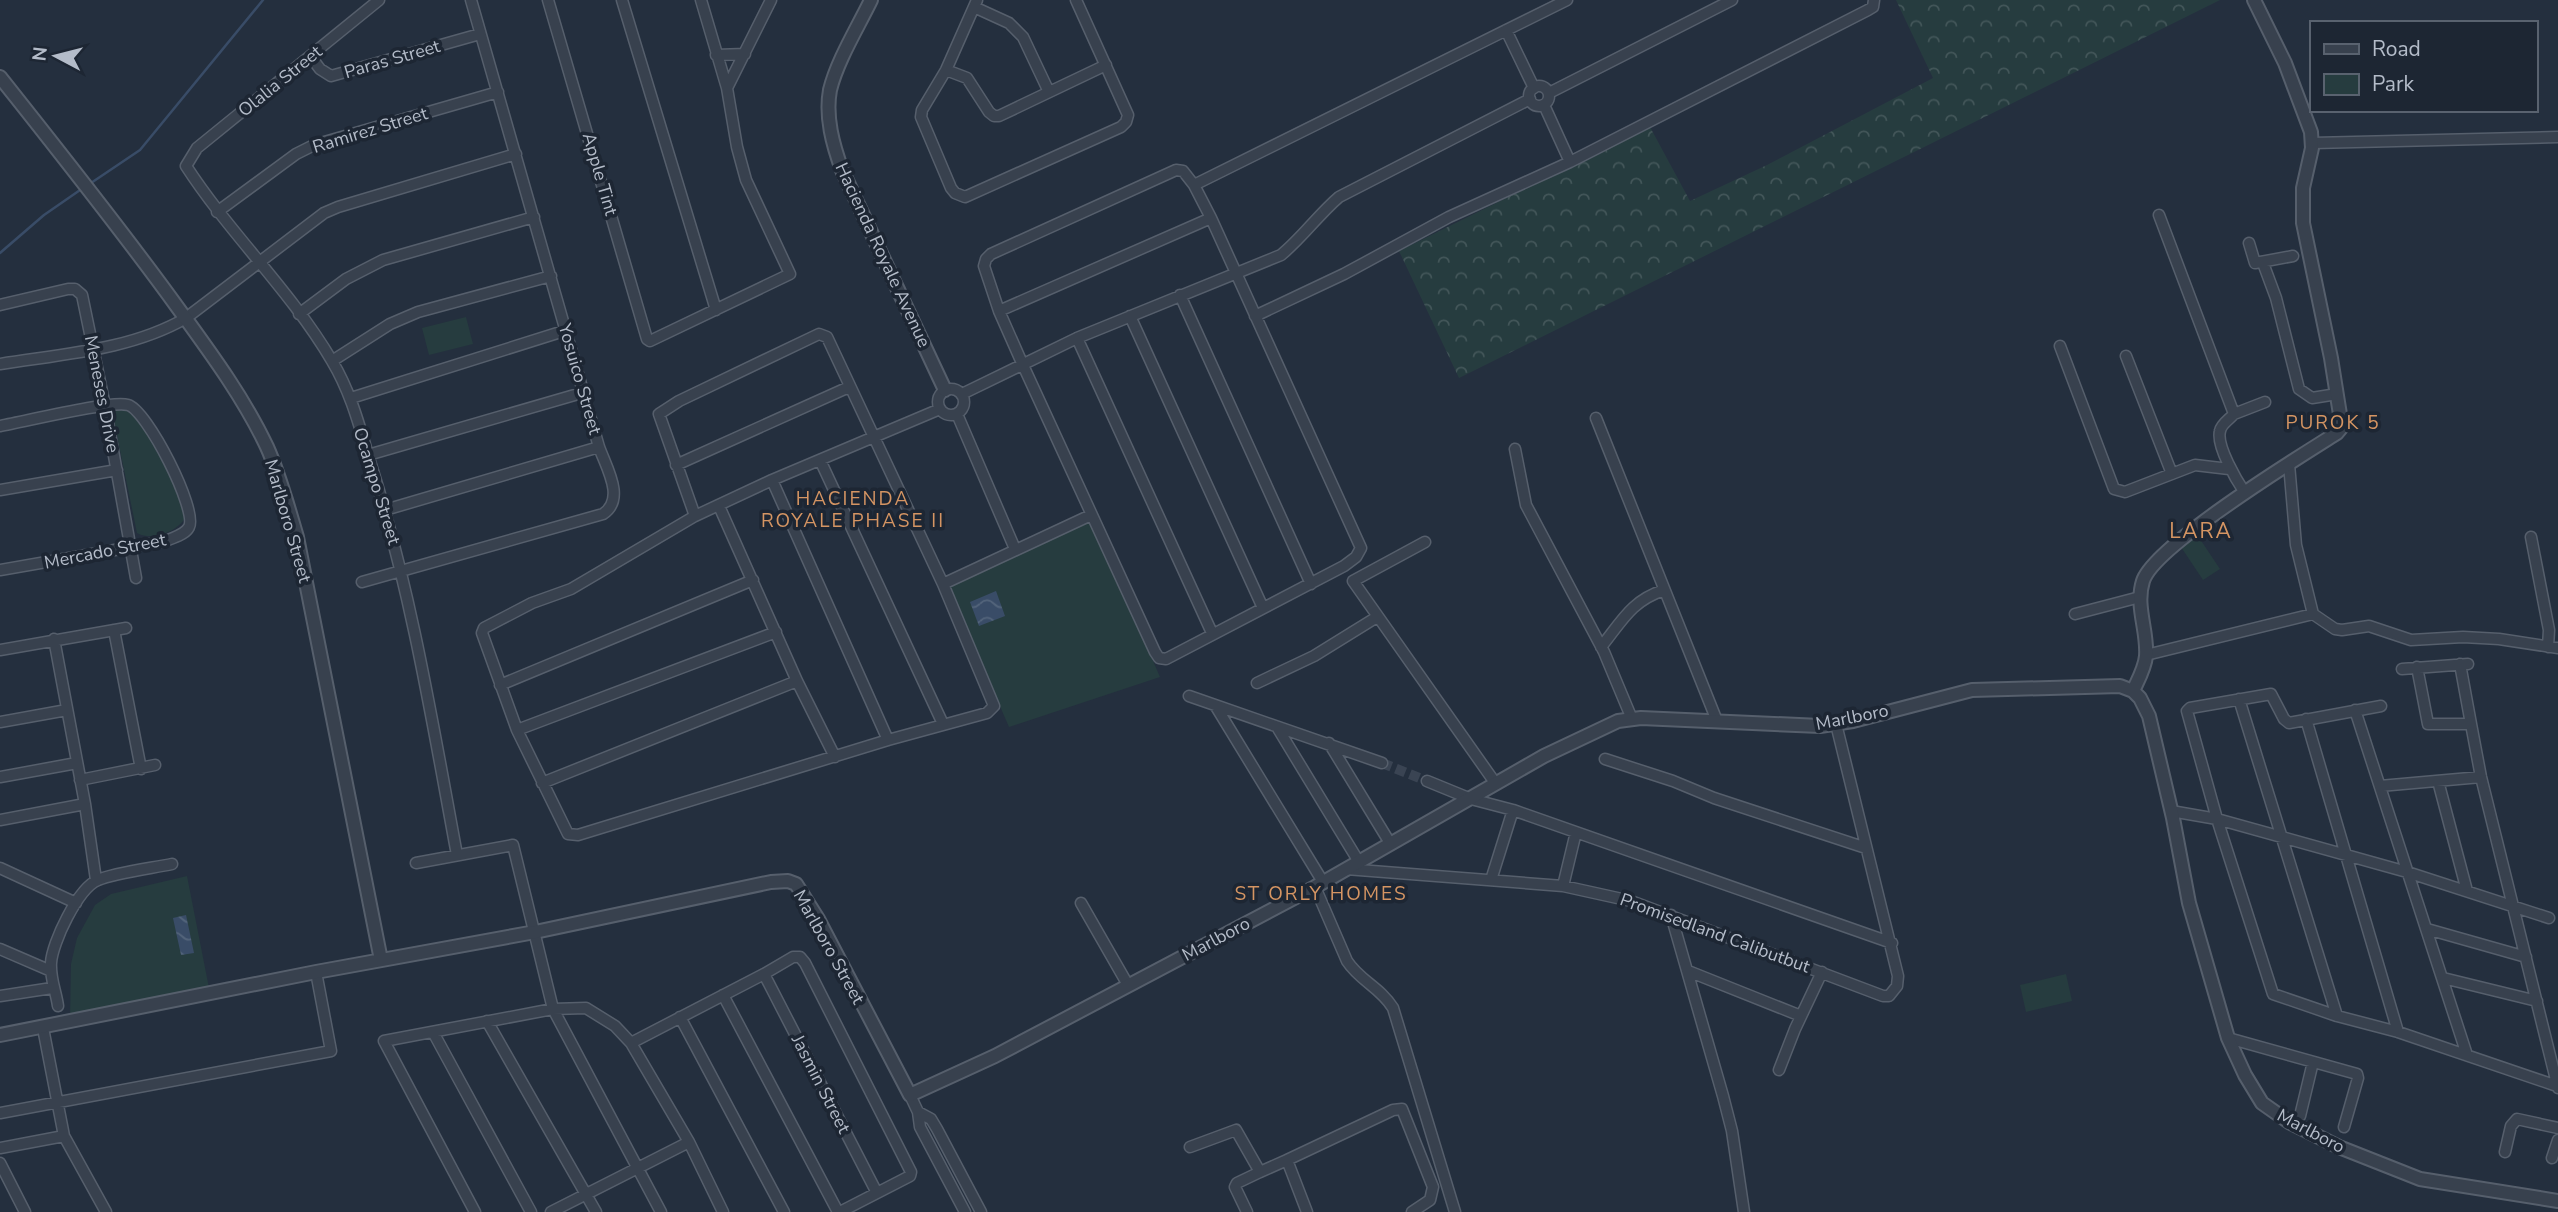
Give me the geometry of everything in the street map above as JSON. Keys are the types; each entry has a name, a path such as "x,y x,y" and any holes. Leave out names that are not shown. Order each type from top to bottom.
{"street":[{"name":"Olalia Street","path":"186,166 197,148 379,0"},
{"name":"Yosuico Street","path":"362,582 603,514 613,503 614,492 471,0"},
{"name":"Apple Tint","path":"548,0 647,339 656,339 716,310"},
{"path":"622,0 716,310 789,276 790,272 746,180 731,119 727,89 701,0"},
{"path":"727,89 771,0"},
{"name":"Hacienda Royale Avenue","path":"872,0 830,90 829,119 834,147 945,390"},
{"path":"1049,92 1023,37 1009,23 976,4 946,70 922,110 921,117 955,193 965,197 1121,127 1126,122 1128,115 1076,0"},
{"path":"1194,185 1567,0"},
{"path":"1549,93 1732,0"},
{"path":"1255,316 1344,274 1449,217 1570,162 1868,10 1873,6 1874,0"},
{"path":"2133,691 2146,655 2140,597 2147,572 2160,557 2245,493 2340,430 2343,423 2302,213 2303,188 2313,143 2291,78 2254,0"},
{"path":"1506,30 1534,88"},
{"name":"Paras Street","path":"311,57 320,69 331,76 480,34"},
{"path":"716,55 745,54"},
{"path":"946,70 968,78 994,116 999,116 1106,65"},
{"name":"Marlboro Street","path":"0,77 93,193 186,318 239,397 266,445 288,507 309,594 381,960"},
{"path":"1544,105 1536,105 1530,99 1530,93 1534,88 1543,87 1549,93"},
{"name":"Ramirez Street","path":"217,212 296,154 314,145 498,92"},
{"path":"1544,105 1549,93"},
{"path":"962,394 1077,338 1281,255 1319,214 1339,197 1530,99"},
{"path":"1544,105 1570,162"},
{"path":"2313,143 2558,137"},
{"path":"0,364 94,349 154,334 186,318 324,213 338,206 516,154"},
{"name":"Ocampo Street","path":"186,166 217,212 299,314 332,361 351,398 402,572 457,855"},
{"path":"1183,171 1194,185 1361,548 1356,557 1311,584 1166,659 1159,658 1091,515 999,311 984,266 991,254 1167,173 1183,171"},
{"path":"2159,215 2234,414"},
{"path":"299,314 346,279 383,260 534,217"},
{"path":"999,311 1211,218"},
{"path":"2249,243 2255,263 2292,256"},
{"path":"2263,263 2276,298 2299,389 2312,398 2337,394"},
{"path":"332,361 390,324 418,312 551,276"},
{"name":"Meneses Drive","path":"0,305 75,289 82,295 136,578"},
{"path":"1180,295 1311,584"},
{"path":"1130,316 1263,608"},
{"path":"351,398 567,330"},
{"path":"695,516 659,414 679,401 819,334 827,337 849,387 873,436 943,584 994,706 986,713 573,835 565,830 517,730 482,633 484,628 532,603 571,589 695,516 772,480 873,436 940,409"},
{"path":"1077,338 1212,634"},
{"path":"2060,346 2113,489 2125,492 2195,465 2230,469"},
{"path":"2126,356 2172,474"},
{"path":"676,466 849,387"},
{"path":"957,414 944,414 938,399 945,390 951,389 962,394"},
{"path":"368,455 585,392"},
{"path":"957,414 964,405 962,394"},
{"path":"2245,493 2230,469 2219,435 2221,427 2234,414 2265,402"},
{"name":"Mercado Street","path":"0,570 166,541 183,534 189,527 191,519 188,503 142,416 133,407 125,404 105,406"},
{"path":"0,426 105,406"},
{"path":"957,414 1015,549"},
{"path":"1596,418 1717,722"},
{"path":"385,510 599,447"},
{"path":"1515,449 1526,505 1601,647 1632,719"},
{"path":"820,460 943,724"},
{"path":"2289,464 2296,545 2313,614 2335,629 2369,626 2411,640 2463,637 2553,647 2531,537"},
{"path":"0,490 117,470"},
{"path":"772,480 888,740"},
{"path":"719,506 797,681 835,757"},
{"path":"943,584 1091,515"},
{"path":"1425,541 1353,582 1496,784"},
{"path":"500,685 753,580"},
{"path":"1601,647 1633,606 1664,590"},
{"path":"2075,614 2140,597"},
{"path":"2146,655 2313,614"},
{"path":"1257,682 1314,656 1377,617"},
{"path":"0,650 126,628"},
{"path":"114,630 141,769"},
{"path":"517,730 776,632"},
{"path":"54,639 85,804 96,880"},
{"path":"2402,669 2464,664 2481,776 2558,1087"},
{"path":"2417,667 2428,724 2471,724"},
{"path":"542,783 797,681"},
{"name":"Marlboro","path":"910,1095 995,1056 1319,884 1544,756 1618,722 1632,719 1808,726 1836,724 1972,690 2120,686 2133,691 2140,698 2148,716 2171,811 2189,903 2228,1038 2262,1103 2301,1129 2420,1179 2558,1201"},
{"path":"2381,706 2289,723 2285,721 2273,695 2190,708 2187,712 2217,819 2273,994 2337,1016 2398,1032 2558,1087"},
{"path":"1189,696 1382,763"},
{"path":"2239,699 2337,1016"},
{"path":"1215,705 1319,884 1347,961 1354,972 1385,995 1393,1009 1455,1212"},
{"path":"0,722 67,710"},
{"path":"2355,710 2467,1055"},
{"path":"2306,719 2398,1032"},
{"name":"Promisedland Calibutbut","path":"1346,869 1563,886 1631,901 1889,996 1897,986 1898,976 1892,943 1836,724"},
{"path":"1277,727 1359,862"},
{"path":"1329,743 1390,843"},
{"path":"1605,759 1866,848"},
{"path":"0,777 77,763"},
{"path":"80,780 155,765"},
{"path":"2379,786 2481,776"},
{"path":"1427,781 1471,799 1513,810 1892,943"},
{"path":"2438,781 2467,891"},
{"path":"0,820 85,804"},
{"path":"1491,880 1513,810"},
{"path":"2171,811 2217,819 2407,872 2549,918"},
{"path":"1563,886 1576,832"},
{"path":"416,863 513,845 552,1009 661,1212"},
{"path":"58,1006 52,988 51,959 62,927 76,903 96,880 172,864"},
{"path":"0,868 76,903"},
{"name":"Marlboro Street","path":"535,932 757,885 788,881 796,884 910,1095"},
{"path":"1081,903 1128,985"},
{"path":"1671,915 1732,1131 1744,1212"},
{"path":"2427,929 2526,957"},
{"path":"0,1035 316,972 535,932"},
{"path":"0,950 51,971"},
{"path":"631,1043 793,957 800,957 805,962 911,1172 910,1176 839,1212 723,995"},
{"path":"1688,971 1801,1016"},
{"path":"0,1113 331,1051 316,972"},
{"path":"1779,1070 1822,972"},
{"name":"Jasmin Street","path":"764,974 877,1194"},
{"path":"2442,978 2537,1001"},
{"path":"0,996 52,988"},
{"path":"475,1212 384,1041 552,1009 586,1008 614,1026 631,1043 689,1142 723,1212"},
{"path":"680,1017 784,1212"},
{"path":"487,1021 596,1212"},
{"path":"43,1028 64,1136 106,1212"},
{"path":"433,1032 531,1212"},
{"path":"2228,1038 2357,1074 2344,1127"},
{"path":"2300,1116 2313,1062"},
{"path":"910,1095 918,1111 920,1127 965,1212"},
{"path":"1247,1212 1235,1187 1237,1183 1393,1110 1402,1109 1433,1187 1430,1200 1415,1211"},
{"path":"918,1111 931,1119 981,1212"},
{"path":"2505,1152 2511,1126 2517,1119 2558,1128"},
{"path":"1190,1147 1236,1129 1260,1172"},
{"path":"0,1148 64,1136"},
{"path":"2552,1158 2558,1140"},
{"path":"551,1212 689,1142"},
{"path":"1287,1160 1307,1212"},
{"path":"0,1163 25,1212"}],"green space":[{"path":"1896,0 2220,0 1459,378 1399,251 1650,127 1690,201 1767,165 1933,78"},
{"path":"466,317 473,344 429,355 422,328"},
{"path":"119,409 129,413 151,437 170,471 183,504 187,515 178,526 165,533 150,536 137,533 112,411"},
{"path":"1089,514 1160,677 1009,727 945,580"},
{"path":"2198,536 2220,569 2203,580 2181,547"},
{"path":"187,876 209,988 70,1021 71,964 77,938 95,905 111,894"},
{"path":"2066,974 2072,1001 2026,1012 2020,985"}],"water":[{"path":"996,591 1005,616 979,626 970,602"},
{"path":"186,915 194,953 181,955 173,918"}],"waterway":[{"path":"88,185 140,150 263,0"},
{"path":"0,253 44,215 83,188"}],"tunnel":[{"path":"1382,763 1427,781"}],"district":[{"name":"PUROK 5","path":"2333,423"},
{"name":"HACIENDA ROYALE PHASE II","path":"853,510"},
{"name":"LARA","path":"2201,531"},
{"name":"ST ORLY HOMES","path":"1321,894"}]}
